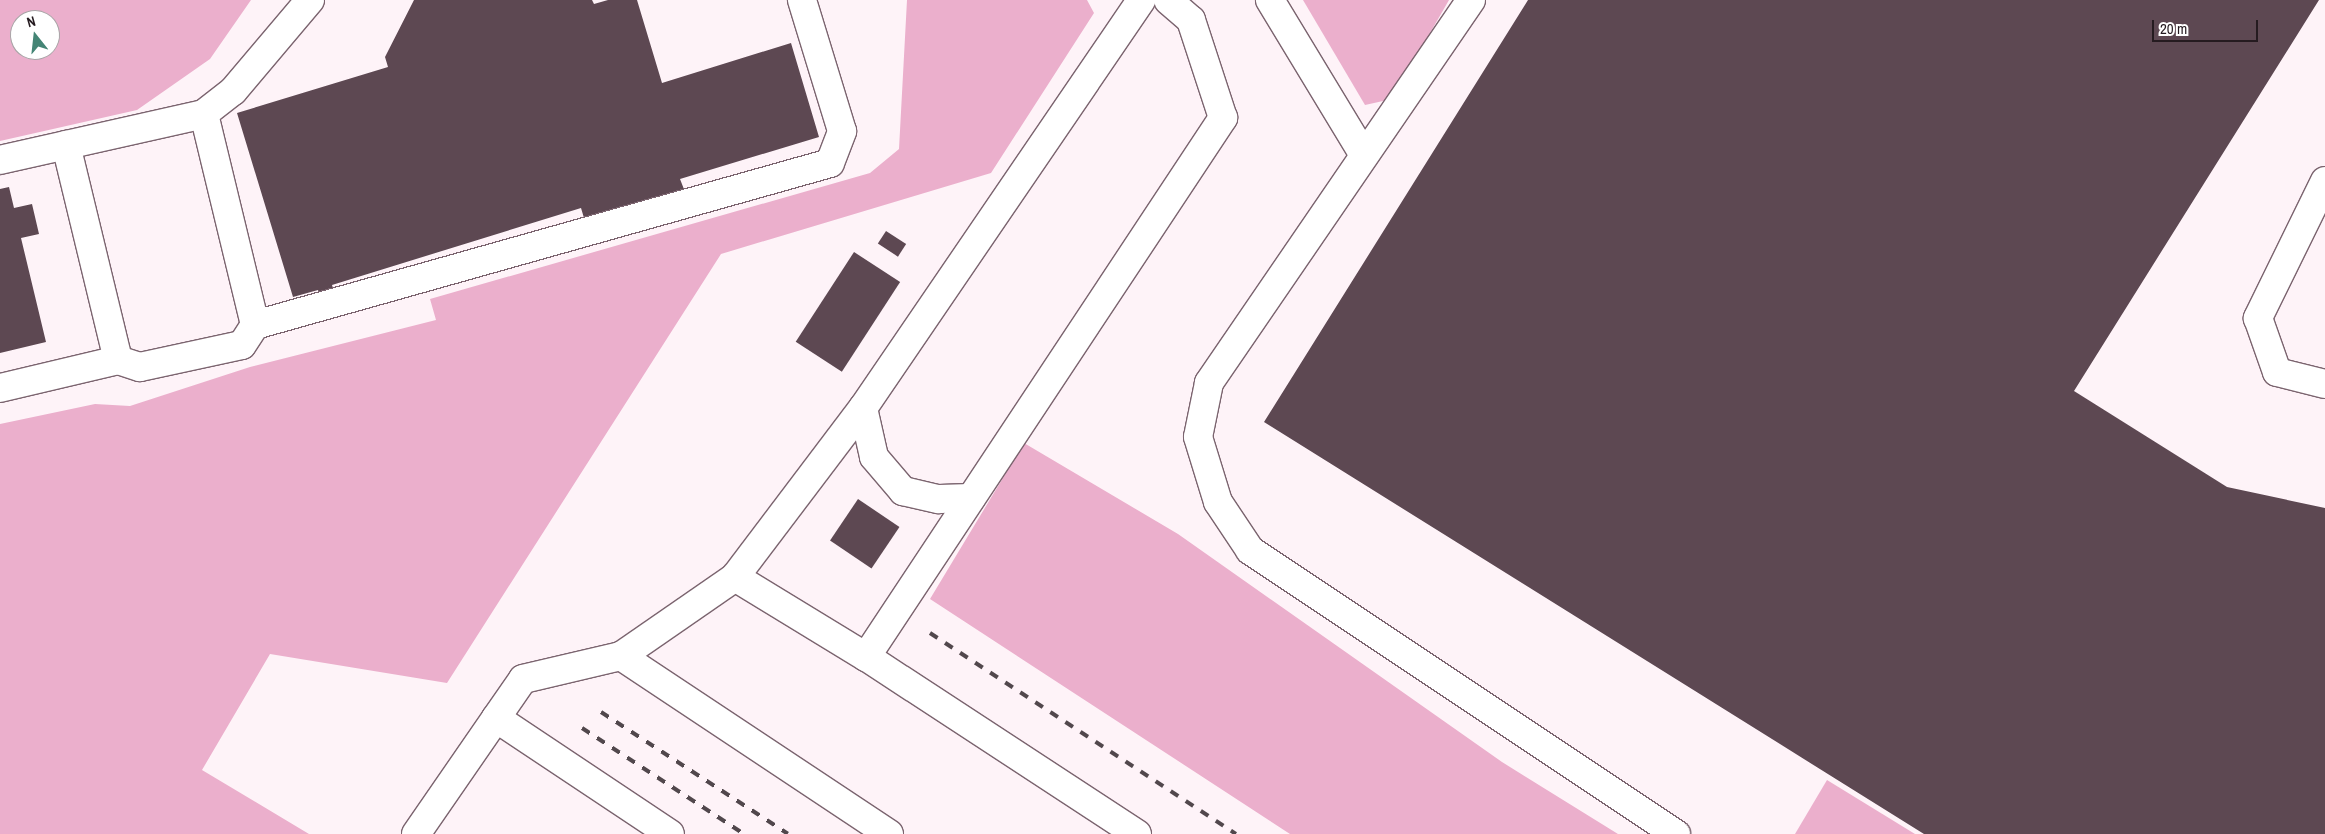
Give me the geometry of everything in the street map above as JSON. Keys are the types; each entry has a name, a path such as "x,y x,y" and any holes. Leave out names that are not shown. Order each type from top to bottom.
{"lane":[{"path":"0,160 204,114 233,91 310,0"},
{"path":"416,834 523,679 621,656 735,577 862,408 1141,0"},
{"path":"866,657 1223,118 1191,20 1168,0"},
{"path":"1270,0 1364,154"},
{"path":"1471,0 1209,383 1198,438 1218,502 1250,550 1676,834"},
{"path":"0,388 118,360 140,367 242,344 255,325 830,163 842,131 796,1"},
{"path":"204,114 255,325"},
{"path":"66,145 118,360"},
{"path":"2325,181 2258,318 2276,372 2325,384"},
{"path":"862,408 874,456 903,491 939,499 971,498"},
{"path":"735,577 866,657 1137,834"},
{"path":"621,656 889,834"},
{"path":"496,718 670,834"}],"shaded area":[{"path":"0,0 251,0 210,59 137,110 0,141"},
{"path":"907,0 1087,0 1094,13 991,173 721,254 447,683 270,654 202,770 309,834 0,834 0,424 95,404 130,406 250,367 436,320 430,299 870,173 899,149"},
{"path":"1303,0 1449,0 1392,99 1365,105"},
{"path":"1024,443 1178,534 1502,762 1618,834 1290,834 930,599"},
{"path":"1827,780 1915,834 1795,834"}],"building":[{"path":"414,0 592,0 594,4 608,0 637,0 662,83 791,43 819,137 680,179 687,197 587,228 581,208 332,285 335,295 321,299 318,290 293,297 237,113 388,67 385,57"},
{"path":"1528,0 2319,0 2074,391 2227,487 2325,508 2325,834 1924,834 1264,422"},
{"path":"9,187 14,208 32,204 39,234 21,238 46,342 0,353 0,189"},
{"path":"886,231 906,244 898,257 878,244"},
{"path":"854,252 900,282 842,372 796,342"},
{"path":"858,499 899,527 871,568 830,540"}],"railway":[{"path":"930,633 1236,834"},
{"path":"601,712 788,834"},
{"path":"582,728 744,834"}]}
